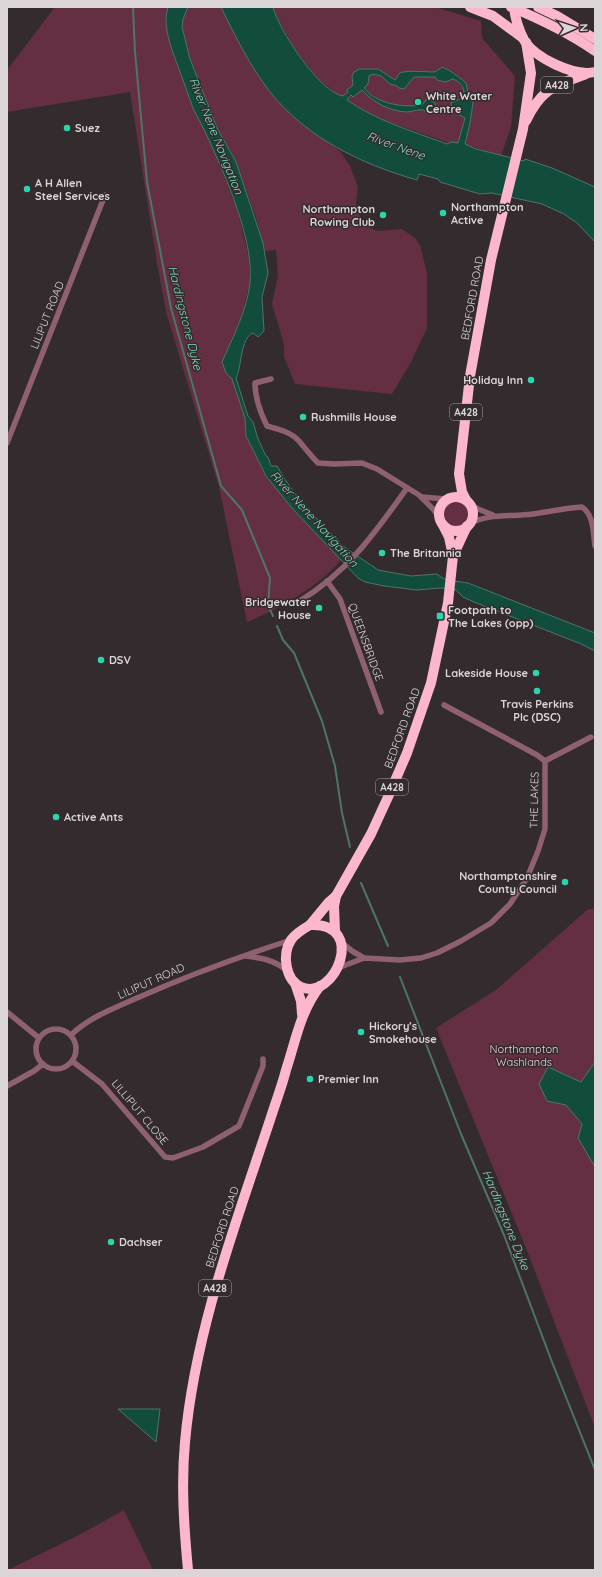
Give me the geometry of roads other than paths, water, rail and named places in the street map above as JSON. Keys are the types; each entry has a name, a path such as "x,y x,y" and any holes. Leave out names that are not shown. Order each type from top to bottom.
{"highway":[{"path":"470,7 494,16 547,60 562,67 591,74"},
{"path":"512,7 574,37 595,51"},
{"name":"BEDFORD ROAD","path":"468,502 462,492 459,474 470,376 491,260 523,129 531,73 525,41 512,7"},
{"path":"538,7 557,16 595,39"},
{"name":"BEDFORD ROAD","path":"523,129 535,105 547,91 556,85 591,74"},
{"name":"BEDFORD ROAD","path":"446,499 459,474"},
{"path":"457,496 468,502 473,514 468,525 458,530 452,530 441,521 440,508 446,499 457,496"},
{"name":"BEDFORD ROAD","path":"335,931 334,906 336,896 371,834 407,753 432,683 448,603 453,556 449,537 441,521"},
{"name":"BEDFORD ROAD","path":"453,556 468,525"},
{"name":"BEDFORD ROAD","path":"310,925 329,902 336,896"},
{"path":"310,925 327,926 335,931 341,942 341,953 338,968 320,986 306,988 295,983 288,971 286,955 291,940 296,934 310,925"},
{"name":"BEDFORD ROAD","path":"295,983 301,1001 302,1016"},
{"name":"BEDFORD ROAD","path":"188,1570 183,1518 183,1478 185,1442 190,1401 199,1348 217,1281 286,1071 302,1016 320,986"}],"street":[{"name":"LILIPUT ROAD","path":"7,443 105,195"},
{"path":"271,379 255,383 255,394 260,411 267,426 290,434 299,440 303,448 318,463 362,463 377,469 422,497 441,521"},
{"path":"298,602 338,574 359,552 406,488"},
{"path":"422,497 446,499"},
{"path":"468,502 478,509 494,515"},
{"path":"468,525 481,518 494,515 517,516 582,507 588,511 595,546"},
{"name":"QUEENSBRIDGE","path":"328,581 340,599 381,712"},
{"name":"THE LAKES","path":"338,968 364,958 400,960 422,958 437,953 461,941 491,923 510,904 526,878 538,851 545,829 545,761 444,705"},
{"path":"545,761 591,737"},
{"name":"LILIPUT ROAD","path":"71,1036 78,1028 86,1023 123,1004 197,972 291,940"},
{"name":"THE LAKES","path":"341,942 364,958"},
{"name":"LILIPUT ROAD","path":"244,956 273,961 288,971"},
{"path":"7,1012 39,1038"},
{"path":"54,1029 60,1029 71,1036 76,1047 76,1053 72,1061 65,1067 59,1069 48,1067 43,1064 37,1054 36,1049 39,1038 48,1030 54,1029"},
{"name":"LILLIPUT CLOSE","path":"72,1061 102,1084 165,1157 173,1158 203,1147 239,1126 263,1066 262,1059"},
{"path":"7,1086 34,1071 43,1064"}],"water":[{"name":"River Nene Navigation","path":"168,7 188,7 183,19 182,27 190,59 217,128 236,162 263,243 268,273 262,297 264,331 258,337 253,333 246,341 243,347 236,378 248,416 253,422 258,439 266,456 268,457 271,466 277,466 297,496 313,515 339,541 340,544 378,570 411,576 437,574 448,580 468,583 595,633 595,651 579,643 474,602 463,597 456,590 441,588 417,590 365,582 358,578 292,508 266,476 246,436 245,418 232,379 226,373 222,362 246,303 250,283 248,248 237,209 223,171 193,108 171,46 166,22"},
{"name":"River Nene","path":"221,7 273,7 276,17 283,30 301,59 323,84 334,92 343,96 353,85 352,76 354,72 359,69 378,69 395,80 399,74 403,72 435,72 442,67 451,72 466,83 469,98 473,103 465,144 476,149 524,161 525,159 552,168 595,187 595,242 577,223 564,214 542,204 492,193 480,194 419,174 417,180 396,174 356,157 318,136 301,123 270,92 249,61","holes":["373,74 381,76 390,84 404,89 414,77 435,77 437,80 445,82 453,79 460,83 463,87 464,95 460,99 451,103 454,111 465,118 458,143 451,142 447,144 395,125 370,114 347,100 351,95 353,97 362,90 382,106 394,110 407,112 423,110 428,113 433,112 436,109 435,103 430,100 426,100 422,105 407,106 391,104 376,98 364,88 368,84 369,76"]},
{"path":"595,1062 595,1167 578,1138 582,1124 566,1105 547,1101 539,1084 548,1067 581,1082"},
{"path":"118,1409 160,1409 156,1442"}],"waterway":[{"name":"Hardingstone Dyke","path":"133,7 135,52 147,182 171,308 221,486 242,510 270,578 268,605 273,616"},
{"name":"Hardingstone Dyke","path":"277,626 283,640 294,653 322,721 335,766 342,813 350,847"},
{"name":"Hardingstone Dyke","path":"361,883 388,946"},
{"name":"Hardingstone Dyke","path":"400,977 461,1134 504,1235 595,1470"}],"place":[{"name":"White Water Centre","path":"418,102"},
{"name":"Suez","path":"67,128"},
{"name":"A H Allen Steel Services","path":"27,189"},
{"name":"Northampton Active","path":"443,213"},
{"name":"Northampton Rowing Club","path":"383,215"},
{"name":"Holiday Inn","path":"531,380"},
{"name":"Rushmills House","path":"303,417"},
{"name":"The Britannia","path":"382,553"},
{"name":"Bridgewater House","path":"319,608"},
{"name":"Footpath to The Lakes (opp)","path":"440,616"},
{"name":"DSV","path":"101,660"},
{"name":"Lakeside House","path":"536,673"},
{"name":"Travis Perkins Plc (DSC)","path":"537,691"},
{"name":"Active Ants","path":"56,817"},
{"name":"Northamptonshire County Council","path":"565,882"},
{"name":"Hickory's Smokehouse","path":"361,1032"},
{"name":"Premier Inn","path":"310,1079"},
{"name":"Dachser","path":"111,1242"}],"park label":[{"name":"Northampton Washlands","path":"524,1055"}]}
